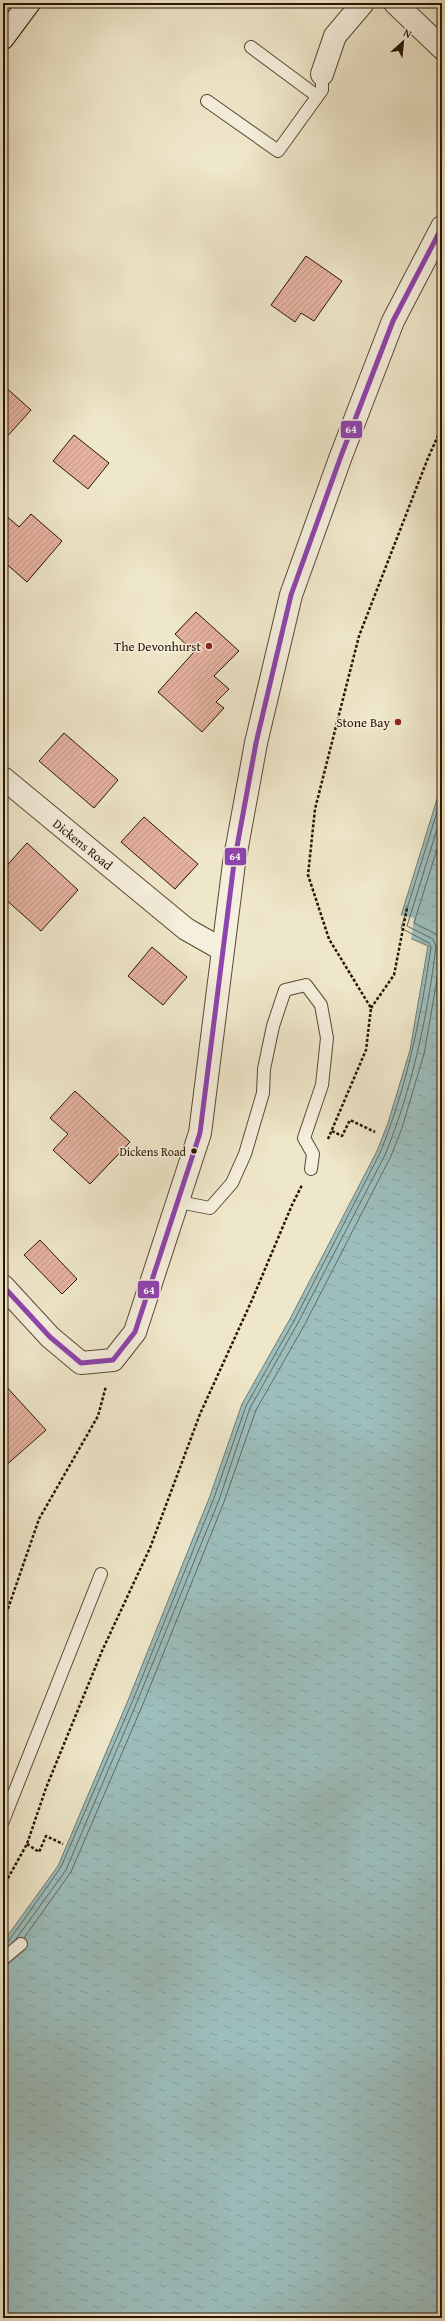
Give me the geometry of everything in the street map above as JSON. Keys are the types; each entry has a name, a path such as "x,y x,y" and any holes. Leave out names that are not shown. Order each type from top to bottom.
{"street":[{"path":"3,38 30,3"},
{"path":"322,74 335,36 363,3"},
{"path":"395,3 442,48"},
{"path":"3,1286 50,1337 81,1363 113,1360 135,1332 179,1202 200,1134 214,1034 234,863 256,743 292,595 341,456 393,321 442,227"},
{"name":"Dickens Road","path":"3,778 186,929 223,950"}],"lane":[{"path":"251,47 317,96"},
{"path":"207,101 278,150 322,90 322,74"},
{"path":"179,1202 210,1208 232,1183 245,1154 263,1093 266,1062 273,1026 285,990 306,986 321,1005 327,1038 322,1085 304,1138 313,1154 311,1169"},
{"path":"3,1821 101,1574"},
{"path":"3,1959 21,1944"}],"path":[{"path":"371,1008 394,975 407,908"},
{"path":"332,1132 342,1136 350,1120 375,1132"},
{"path":"3,1623 39,1519 98,1416 113,1360"},
{"path":"27,1844 40,1852 46,1836 63,1844"}],"water":[{"path":"442,783 442,2318 3,2318 3,1942 58,1866 129,1698 210,1496 242,1404 291,1317 377,1151 388,1123 410,1050 428,946 396,932"}],"pier":[{"path":"399,915 414,918 411,941 394,933"}],"building":[{"path":"306,256 342,281 314,321 301,313 295,322 271,305"},
{"path":"3,385 31,410 3,441"},
{"path":"74,435 109,463 88,489 53,461"},
{"path":"3,513 19,527 31,514 62,541 27,582 3,561"},
{"path":"196,612 239,651 214,676 229,689 216,702 224,708 202,732 158,692 194,652 175,634"},
{"path":"64,733 118,780 94,808 39,761"},
{"path":"144,817 198,864 175,889 121,842"},
{"path":"27,843 78,890 41,931 3,897 3,870"},
{"path":"152,947 187,977 163,1005 128,976"},
{"path":"75,1091 130,1142 90,1184 53,1150 68,1134 50,1118"},
{"path":"40,1240 77,1279 62,1294 24,1255"},
{"path":"3,1383 46,1430 3,1468"}],"transit line":[{"name":"64","path":"3,1286 50,1337 81,1363 113,1360 135,1332 200,1133 234,863 256,743 291,595 341,456 393,321 442,227"}],"place":[{"name":"The Devonhurst","path":"209,646"},
{"name":"Stone Bay","path":"398,722"},
{"name":"Dickens Road","path":"194,1151"}]}
